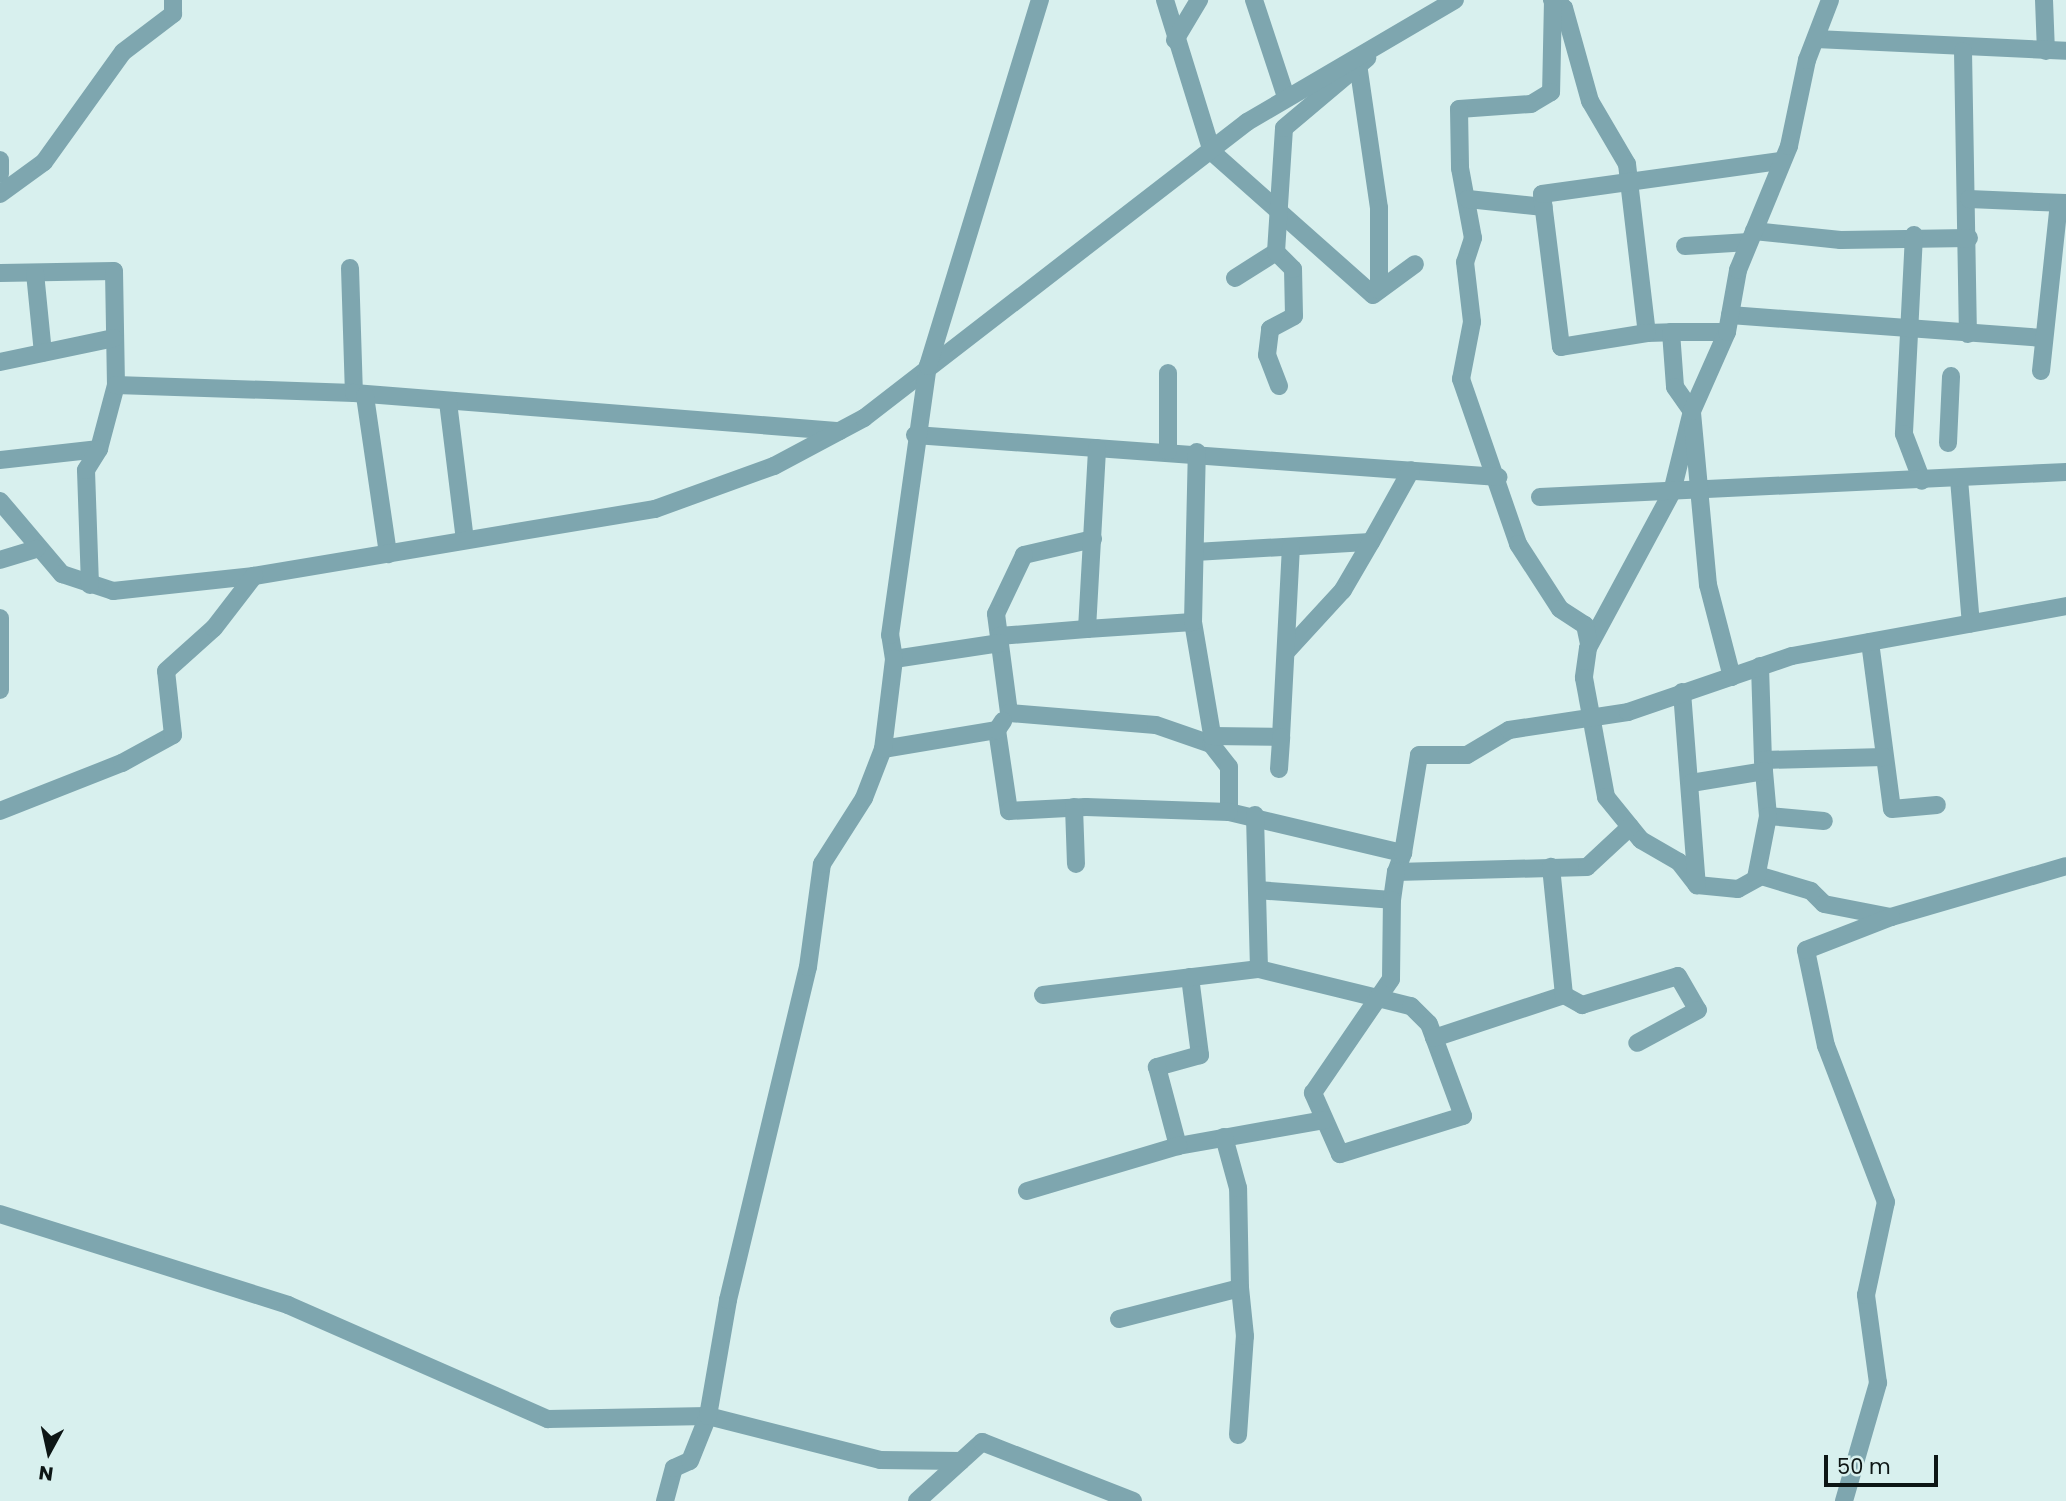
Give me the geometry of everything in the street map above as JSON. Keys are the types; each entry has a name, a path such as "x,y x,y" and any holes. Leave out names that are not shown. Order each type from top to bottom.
{"street":[{"path":"0,194 44,162 123,52 173,15 173,0"},
{"path":"665,1501 674,1468 690,1461 708,1416 726,1312 808,967 822,864 864,798 883,749 894,659 890,635 915,435 928,366 1040,0"},
{"path":"1197,0 1166,3 1175,40 1212,152 1279,216 1373,295 1415,264"},
{"path":"1175,40 1197,0"},
{"path":"1254,0 1286,97"},
{"path":"1553,0 1564,8 1590,101 1627,164 1647,333"},
{"path":"1553,0 1551,92 1531,104 1460,109 1468,199 1472,322 1461,379 1499,477 1518,544 1560,609 1585,625 1589,644 1584,678 1594,716 1606,797 1630,827 1679,862 1698,885 1738,889 1756,878 1811,891 1824,904 1891,917"},
{"path":"1589,644 1672,492 1692,411 1728,323 1751,237 1781,161 1830,0"},
{"path":"2044,0 2046,51"},
{"path":"1279,386 1267,355 1270,329 1294,316 1293,270 1276,252 1284,128 1358,64 1446,2"},
{"path":"0,501 36,549 62,574 113,591 254,576 655,509 774,466 840,431 1286,97 1423,17"},
{"path":"1816,39 1963,51 2066,51"},
{"path":"1963,51 1969,200 1968,334"},
{"path":"1358,64 1379,208 1379,290"},
{"path":"0,160 0,174"},
{"path":"1781,161 1628,180 1542,194 1561,347 1728,323 2042,338"},
{"path":"1468,199 1544,207"},
{"path":"1969,200 2063,203 2042,338 2041,370"},
{"path":"1685,246 1751,237 1841,240 1914,235 1969,239"},
{"path":"1914,235 1904,434 1922,481"},
{"path":"1235,278 1276,252"},
{"path":"350,268 360,395 388,554"},
{"path":"0,273 114,271 116,385 99,449 86,470 90,584"},
{"path":"35,273 43,353"},
{"path":"1671,332 1675,387 1692,411 1710,597 1732,677"},
{"path":"0,362 114,338"},
{"path":"1168,373 1168,451"},
{"path":"1948,443 1951,376"},
{"path":"116,385 360,395 840,431"},
{"path":"448,402 465,540"},
{"path":"915,435 1197,452 1499,477"},
{"path":"1087,629 1097,448"},
{"path":"0,460 99,449"},
{"path":"1197,452 1193,622 1214,743 1229,766 1229,812"},
{"path":"1287,650 1343,590 1411,470"},
{"path":"1540,497 1672,492 1700,488 1922,481 2066,472"},
{"path":"1959,479 1972,624"},
{"path":"1093,539 1024,555 996,614 1009,713 998,730 1009,811 1074,807 1229,812 1255,815 1403,853"},
{"path":"1195,552 1371,542"},
{"path":"1279,769 1292,547"},
{"path":"0,561 36,549"},
{"path":"0,811 100,766 122,763 173,735 166,671 214,628 254,576"},
{"path":"1043,995 1259,969 1378,998 1411,1006 1434,1038 1463,1116 1340,1154 1313,1093 1378,998 1391,979 1392,900 1396,872 1403,853 1419,755 1450,759 1509,730 1628,712 1760,666 1870,642 2066,606"},
{"path":"0,618 0,690"},
{"path":"894,659 999,640 1087,629 1193,622"},
{"path":"1870,642 1892,808 1937,805"},
{"path":"1756,878 1768,816 1763,766 1760,666"},
{"path":"1682,692 1698,885"},
{"path":"1009,713 1156,725 1214,743 1281,737"},
{"path":"883,749 998,730"},
{"path":"1691,783 1763,766 1884,757"},
{"path":"1074,807 1076,864"},
{"path":"1255,815 1259,969"},
{"path":"1768,816 1824,821"},
{"path":"1396,872 1587,867 1630,827"},
{"path":"1844,1501 1878,1383 1866,1295 1886,1202 1826,1046 1806,950 1891,917 2066,866"},
{"path":"1551,867 1564,995"},
{"path":"1257,890 1392,900"},
{"path":"1434,1038 1564,995 1582,1005 1678,976 1698,1010 1637,1043"},
{"path":"1178,1146 1157,1067 1200,1055 1190,977"},
{"path":"1027,1191 1178,1146 1324,1120"},
{"path":"1224,1138 1238,1188 1240,1288 1245,1336 1238,1435"},
{"path":"0,1214 288,1305 548,1419 708,1416 880,1460 961,1461"},
{"path":"1119,1320 1240,1288"},
{"path":"918,1501 982,1442 1133,1501"}]}
